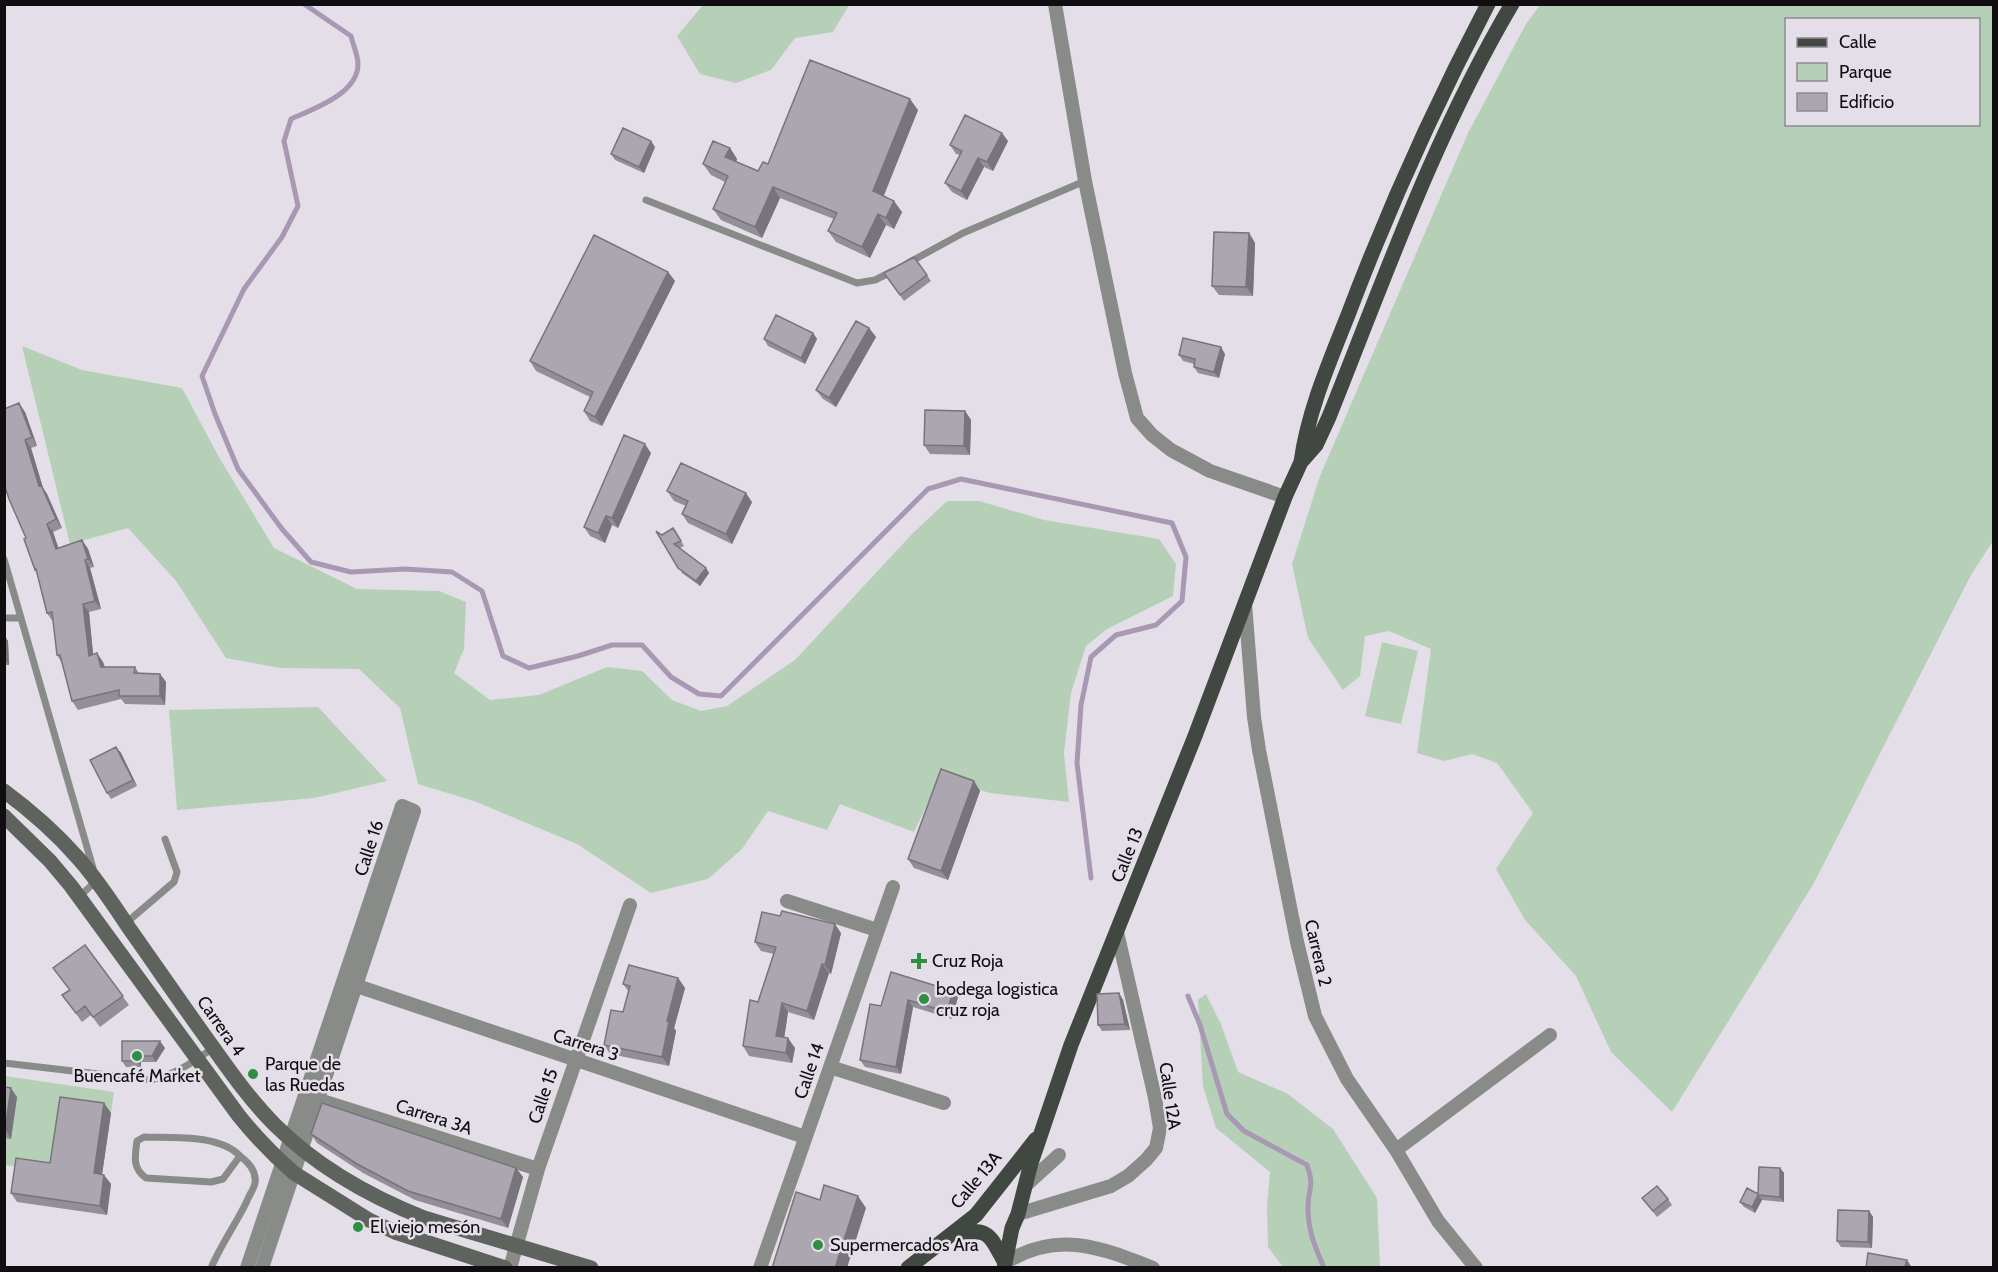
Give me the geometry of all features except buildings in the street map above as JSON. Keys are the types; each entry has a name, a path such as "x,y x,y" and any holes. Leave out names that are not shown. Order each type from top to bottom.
{"main road":[{"path":"1302,462 1304,439 1321,383 1378,236 1446,87 1488,4"},
{"path":"1302,462 1316,445 1329,417 1398,240 1441,142 1487,47 1512,4"},
{"name":"Calle 13","path":"1005,1265 1012,1228 1040,1134 1071,1045 1196,736 1285,497 1302,462"},
{"name":"Carrera 4","path":"4,791 54,833 96,881 225,1065 263,1113 296,1144 368,1194 397,1208 591,1268"},
{"name":"Carrera 4","path":"4,816 50,861 253,1133 288,1168 369,1221 395,1232 505,1268"},
{"path":"209,1075 225,1065"},
{"name":"Calle 13A","path":"910,1264 953,1233 984,1205 1020,1156 1040,1134"},
{"path":"953,1233 981,1231 990,1236 1005,1265"}],"street":[{"path":"1055,4 1085,182 1137,418 1152,435 1171,450 1210,471 1285,497"},
{"name":"Carrera 2","path":"1245,602 1254,717 1259,750 1297,942 1315,1016 1347,1079 1396,1150 1438,1221 1476,1268"},
{"name":"Calle 16","path":"247,1268 288,1168 402,806 414,811 319,1100 296,1144"},
{"name":"Calle 14","path":"760,1268 893,887"},
{"path":"787,901 877,930"},
{"name":"Calle 15","path":"510,1268 537,1169 630,906"},
{"name":"Calle 12A","path":"1018,1214 1111,1186 1128,1176 1156,1148 1160,1128 1155,1098 1117,932"},
{"name":"Carrera 3","path":"357,987 806,1137"},
{"path":"1396,1150 1550,1035"},
{"path":"830,1067 944,1103"},
{"name":"Carrera 3A","path":"319,1100 537,1169"},
{"path":"1026,1185 1059,1155"},
{"name":"Calle 16","path":"262,1268 288,1168"},
{"path":"1005,1265 1024,1251 1071,1244 1113,1253 1153,1268"}],"lane":[{"path":"646,200 857,283 875,280 963,233 1085,182"},
{"path":"4,559 96,881 79,897"},
{"path":"4,618 21,618"},
{"path":"126,923 174,882 177,872 165,839"},
{"path":"4,1063 151,1080 166,1077 213,1048"},
{"path":"211,1268 218,1250 237,1221 255,1183 249,1163 234,1150 213,1141 144,1137 136,1141 135,1165 139,1173 146,1178 211,1182 223,1179 240,1156"}],"green space":[{"path":"703,5 849,5 833,32 795,38 771,70 736,83 700,74 677,36"},
{"path":"1540,5 1993,5 1993,541 1971,575 1814,883 1672,1112 1611,1052 1576,976 1525,920 1496,869 1533,813 1497,763 1472,754 1444,761 1417,753 1431,649 1389,631 1365,636 1360,676 1343,690 1308,638 1292,564 1320,476 1468,133 1526,24"},
{"path":"22,346 82,370 182,388 220,459 274,548 357,589 439,591 466,602 464,649 454,673 490,700 539,695 607,667 642,671 672,700 701,711 727,706 795,660 913,533 947,501 979,501 1044,520 1159,539 1176,564 1173,596 1107,629 1086,646 1071,693 1064,753 1069,802 990,793 940,778 914,832 840,804 827,830 768,811 742,849 708,879 651,893 577,844 474,801 418,784 400,708 359,669 280,668 226,658 176,581 128,528 70,544"},
{"path":"1382,642 1418,651 1401,724 1365,716"},
{"path":"318,707 387,781 314,798 177,810 169,710"},
{"path":"1206,994 1221,1024 1238,1072 1288,1094 1333,1129 1377,1198 1380,1267 1283,1267 1268,1247 1267,1206 1270,1172 1216,1128 1203,1086 1198,1000"},
{"path":"5,1076 114,1092 111,1113 67,1107 57,1173 5,1165 5,1138 11,1138 17,1097 5,1095"}],"waterway":[{"path":"304,4 351,36 358,61 356,75 351,84 333,99 291,119 284,141 298,206 282,237 244,289 202,376 238,469 282,529 311,562 351,572 405,569 452,572 482,591 503,656 529,668 612,645 642,645 671,677 699,694 721,696 928,489 961,479 1172,523 1186,557 1182,601 1156,625 1116,635 1091,657 1081,705 1077,763 1091,878"},
{"path":"1188,996 1200,1025 1227,1114 1244,1131 1307,1165 1311,1183 1308,1200 1309,1224 1324,1268"}],"place":[{"name":"Cruz Roja","path":"919,961"},
{"name":"bodega logistica cruz roja","path":"924,999"},
{"name":"Buencafé Market","path":"137,1056"},
{"name":"Parque de las Ruedas","path":"253,1074"},
{"name":"El viejo mesón","path":"358,1227"},
{"name":"Supermercados Ara","path":"818,1245"}]}
